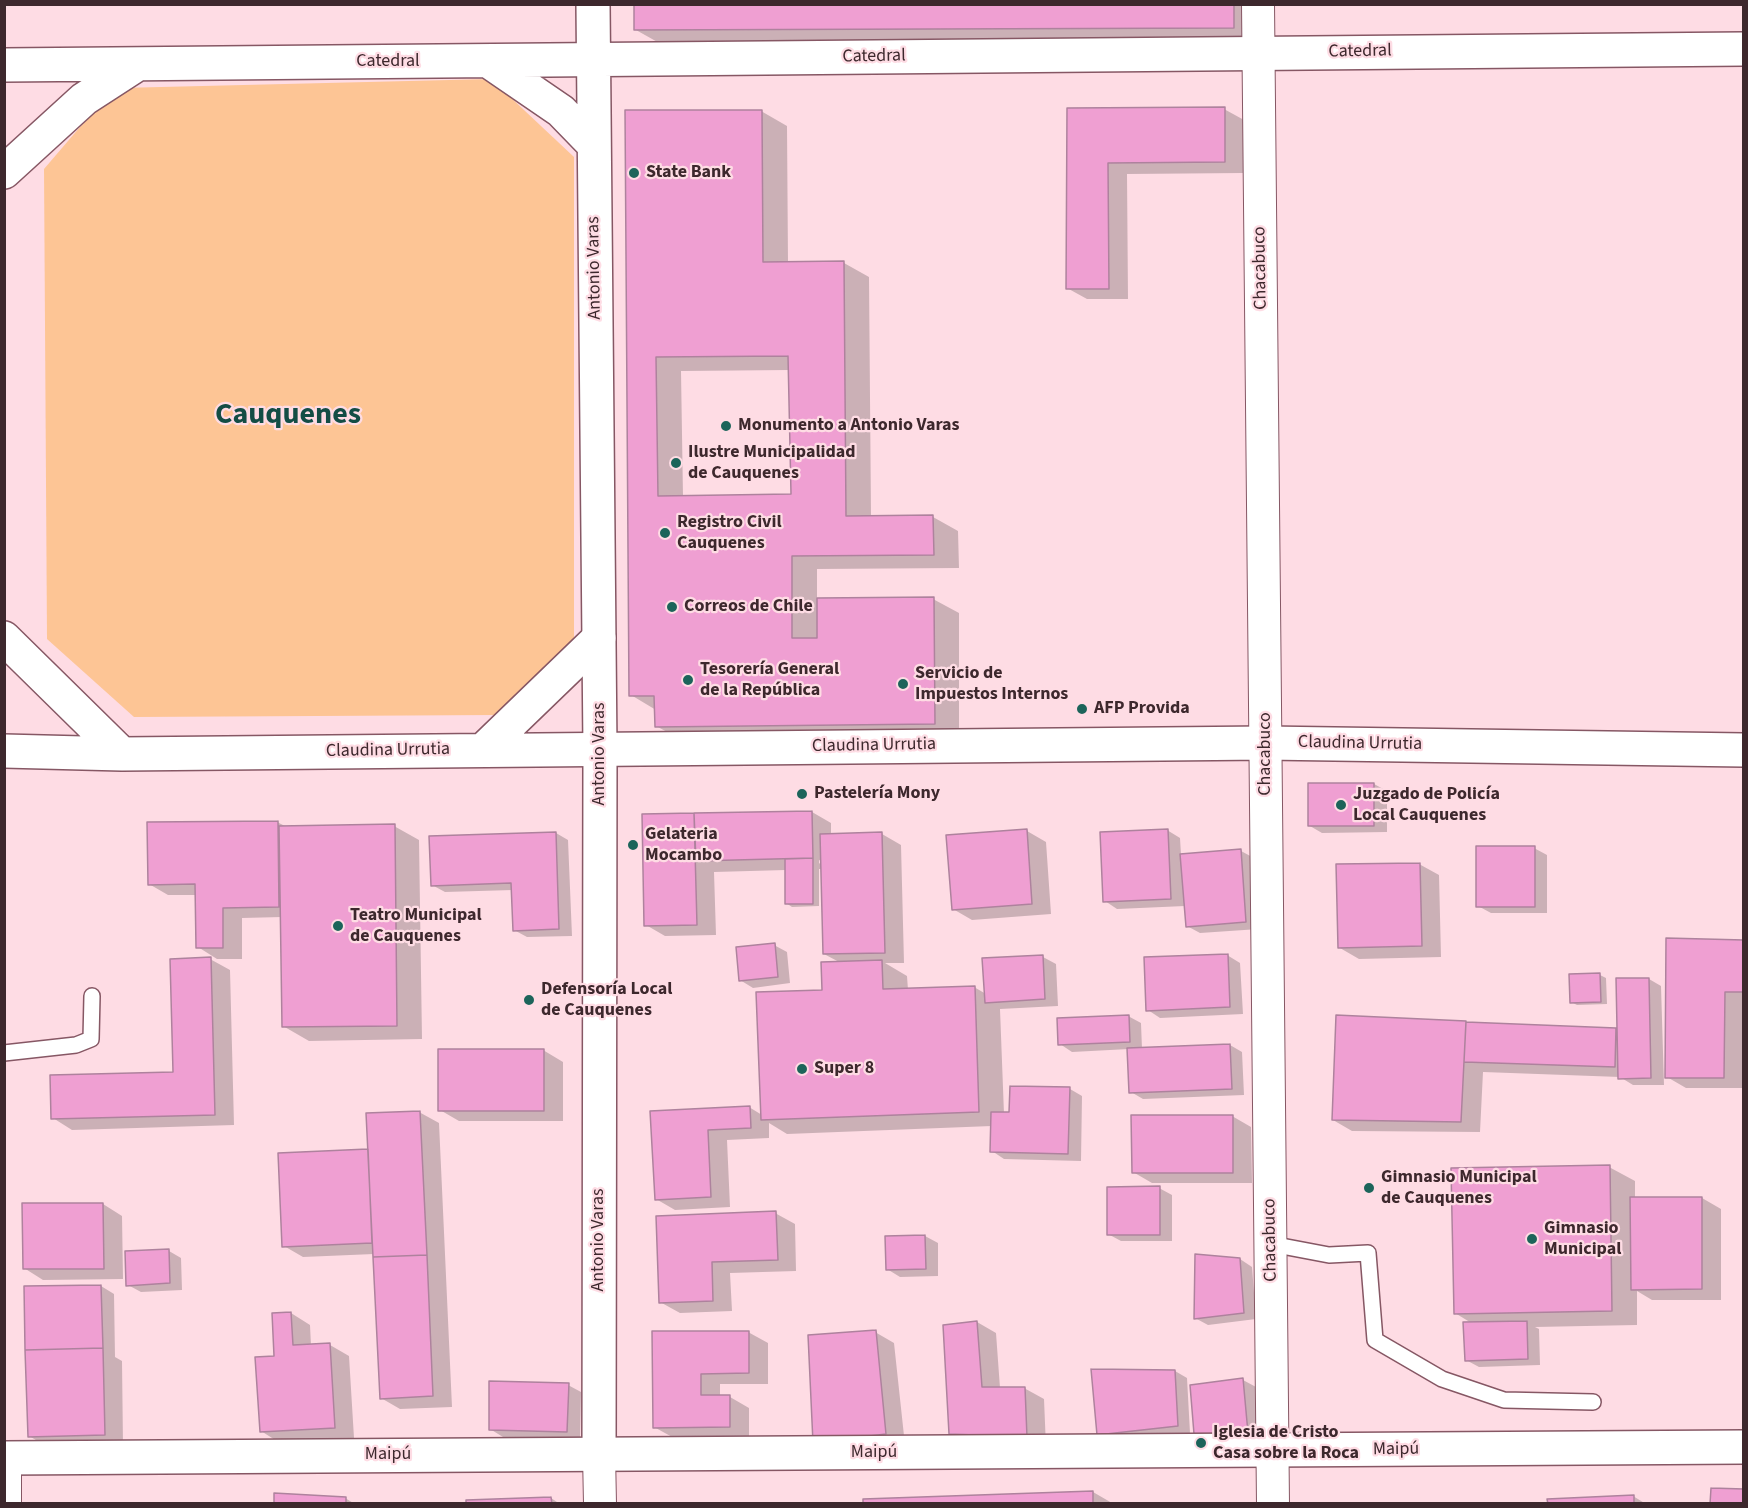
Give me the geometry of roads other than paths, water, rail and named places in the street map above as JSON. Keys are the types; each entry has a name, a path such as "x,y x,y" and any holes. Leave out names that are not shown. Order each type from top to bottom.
{"main road":[{"name":"Antonio Varas","path":"593,4 600,749 599,1454"},
{"name":"Catedral","path":"4,65 1743,49"},
{"path":"488,61 561,111 594,145"},
{"path":"4,172 84,99 138,64"},
{"path":"4,638 122,754"},
{"path":"483,750 599,638"},
{"name":"Claudina Urrutia","path":"4,751 122,754 1266,743 1743,750"},
{"name":"Maipú","path":"5,1458 1743,1447"},
{"path":"4,1449 5,1458"}],"street":[{"name":"Chacabuco","path":"1258,4 1273,1503"},
{"name":"Antonio Varas","path":"599,1454 600,1503"},
{"path":"5,1458 5,1503"}],"lane":[{"path":"4,1053 76,1045 91,1039 92,996"},
{"path":"1271,1244 1329,1255 1368,1253 1375,1340 1442,1379 1504,1400 1593,1401"}],"place":[{"name":"State Bank","path":"634,173"},
{"name":"Monumento a Antonio Varas","path":"726,426"},
{"name":"Ilustre Municipalidad de Cauquenes","path":"676,463"},
{"name":"Registro Civil Cauquenes","path":"665,533"},
{"name":"Correos de Chile","path":"672,607"},
{"name":"Tesorería General de la República","path":"688,680"},
{"name":"Servicio de Impuestos Internos","path":"903,684"},
{"name":"AFP Provida","path":"1082,709"},
{"name":"Pastelería Mony","path":"802,794"},
{"name":"Juzgado de Policía Local Cauquenes","path":"1341,805"},
{"name":"Gelateria Mocambo","path":"633,845"},
{"name":"Teatro Municipal de Cauquenes","path":"338,926"},
{"name":"Defensoría Local de Cauquenes","path":"529,1000"},
{"name":"Super 8","path":"802,1069"},
{"name":"Gimnasio Municipal de Cauquenes","path":"1369,1188"},
{"name":"Gimnasio Municipal","path":"1532,1239"},
{"name":"Iglesia de Cristo Casa sobre la Roca","path":"1201,1443"}],"district":[{"name":"Cauquenes","path":"288,416"}]}
